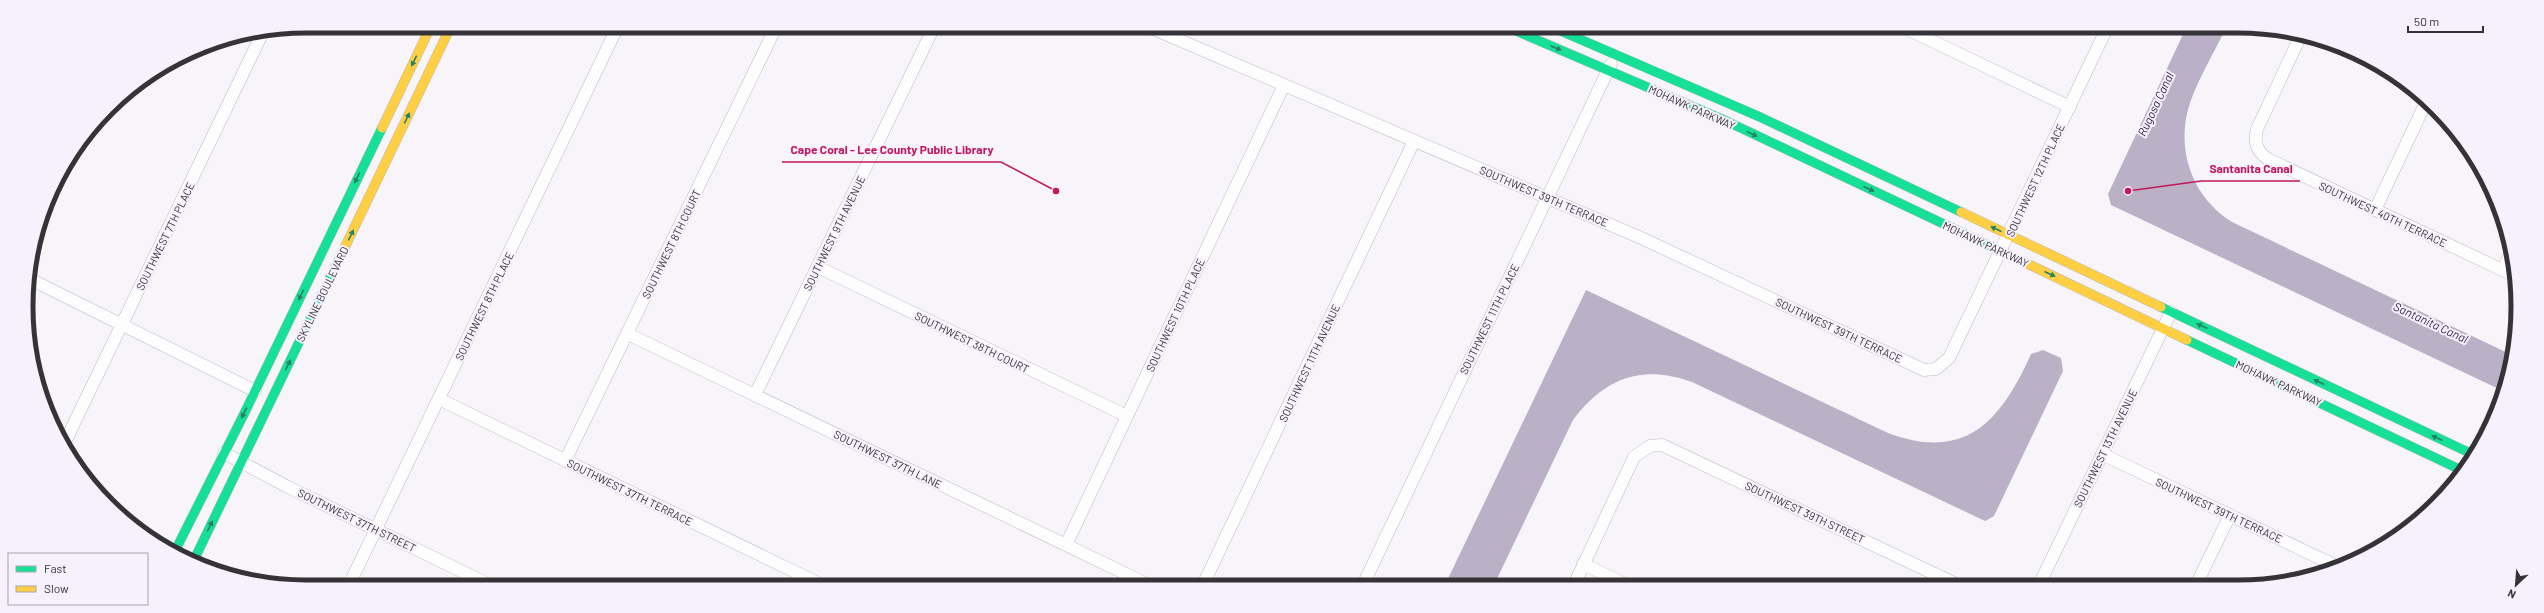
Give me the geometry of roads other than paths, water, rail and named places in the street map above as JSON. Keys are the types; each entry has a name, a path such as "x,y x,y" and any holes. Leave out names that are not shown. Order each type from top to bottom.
{"street":[{"name":"SKYLINE BOULEVARD","path":"177,547 255,390 428,33"},
{"name":"SKYLINE BOULEVARD","path":"196,556 448,33"},
{"name":"SOUTHWEST 8TH PLACE","path":"351,580 615,33"},
{"name":"SOUTHWEST 8TH COURT","path":"565,461 773,33"},
{"name":"SOUTHWEST 9TH AVENUE","path":"755,395 931,33"},
{"name":"SOUTHWEST 39TH TERRACE","path":"1163,33 1639,237 1924,370 1936,369"},
{"name":"MOHAWK PARKWAY","path":"1519,33 1724,120 2457,468"},
{"name":"MOHAWK PARKWAY","path":"1566,33 1754,114 2468,452"},
{"path":"1915,33 2070,107"},
{"name":"SOUTHWEST 12TH PLACE","path":"1936,369 1949,358 2105,33"},
{"name":"SOUTHWEST 7TH PLACE","path":"67,438 261,37"},
{"name":"SOUTHWEST 40TH TERRACE","path":"2299,40 2259,124 2255,144 2260,152 2268,159 2509,273"},
{"name":"SOUTHWEST 11TH PLACE","path":"1365,580 1616,54"},
{"name":"SOUTHWEST 10TH PLACE","path":"1066,545 1284,85"},
{"path":"2375,210 2424,106"},
{"name":"SOUTHWEST 11TH AVENUE","path":"1206,580 1414,141"},
{"path":"2503,270 2507,260"},
{"name":"SOUTHWEST 38TH COURT","path":"818,267 1127,416"},
{"path":"34,281 255,390"},
{"name":"SOUTHWEST 13TH AVENUE","path":"2042,580 2171,312"},
{"name":"SOUTHWEST 37TH LANE","path":"628,334 1139,580"},
{"name":"SOUTHWEST 37TH TERRACE","path":"439,399 812,580"},
{"name":"SOUTHWEST 39TH STREET","path":"1584,564 1634,457 1650,446 1662,445 1948,580"},
{"name":"SOUTHWEST 37TH STREET","path":"224,453 480,580"},
{"name":"SOUTHWEST 39TH TERRACE","path":"2102,454 2330,563"},
{"path":"2198,580 2230,515"},
{"path":"1576,580 1584,564 1617,580"}],"water":[{"name":"Rugosa Canal","path":"2184,33 2224,33 2190,103 2184,137 2190,170 2206,199 2218,212 2232,222 2507,353 2498,389 2111,205 2108,194"},
{"path":"1586,290 1888,433 1915,441 1939,442 1960,438 1978,430 1993,416 2007,399 2031,354 2043,350 2061,358 2063,371 1994,516 1985,521 1692,382 1656,374 1625,378 1598,394 1573,420 1496,580 1447,580"}],"place":[{"name":"Cape Coral - Lee County Public Library","path":"1056,191"},
{"name":"Santanita Canal","path":"2128,191"}]}
